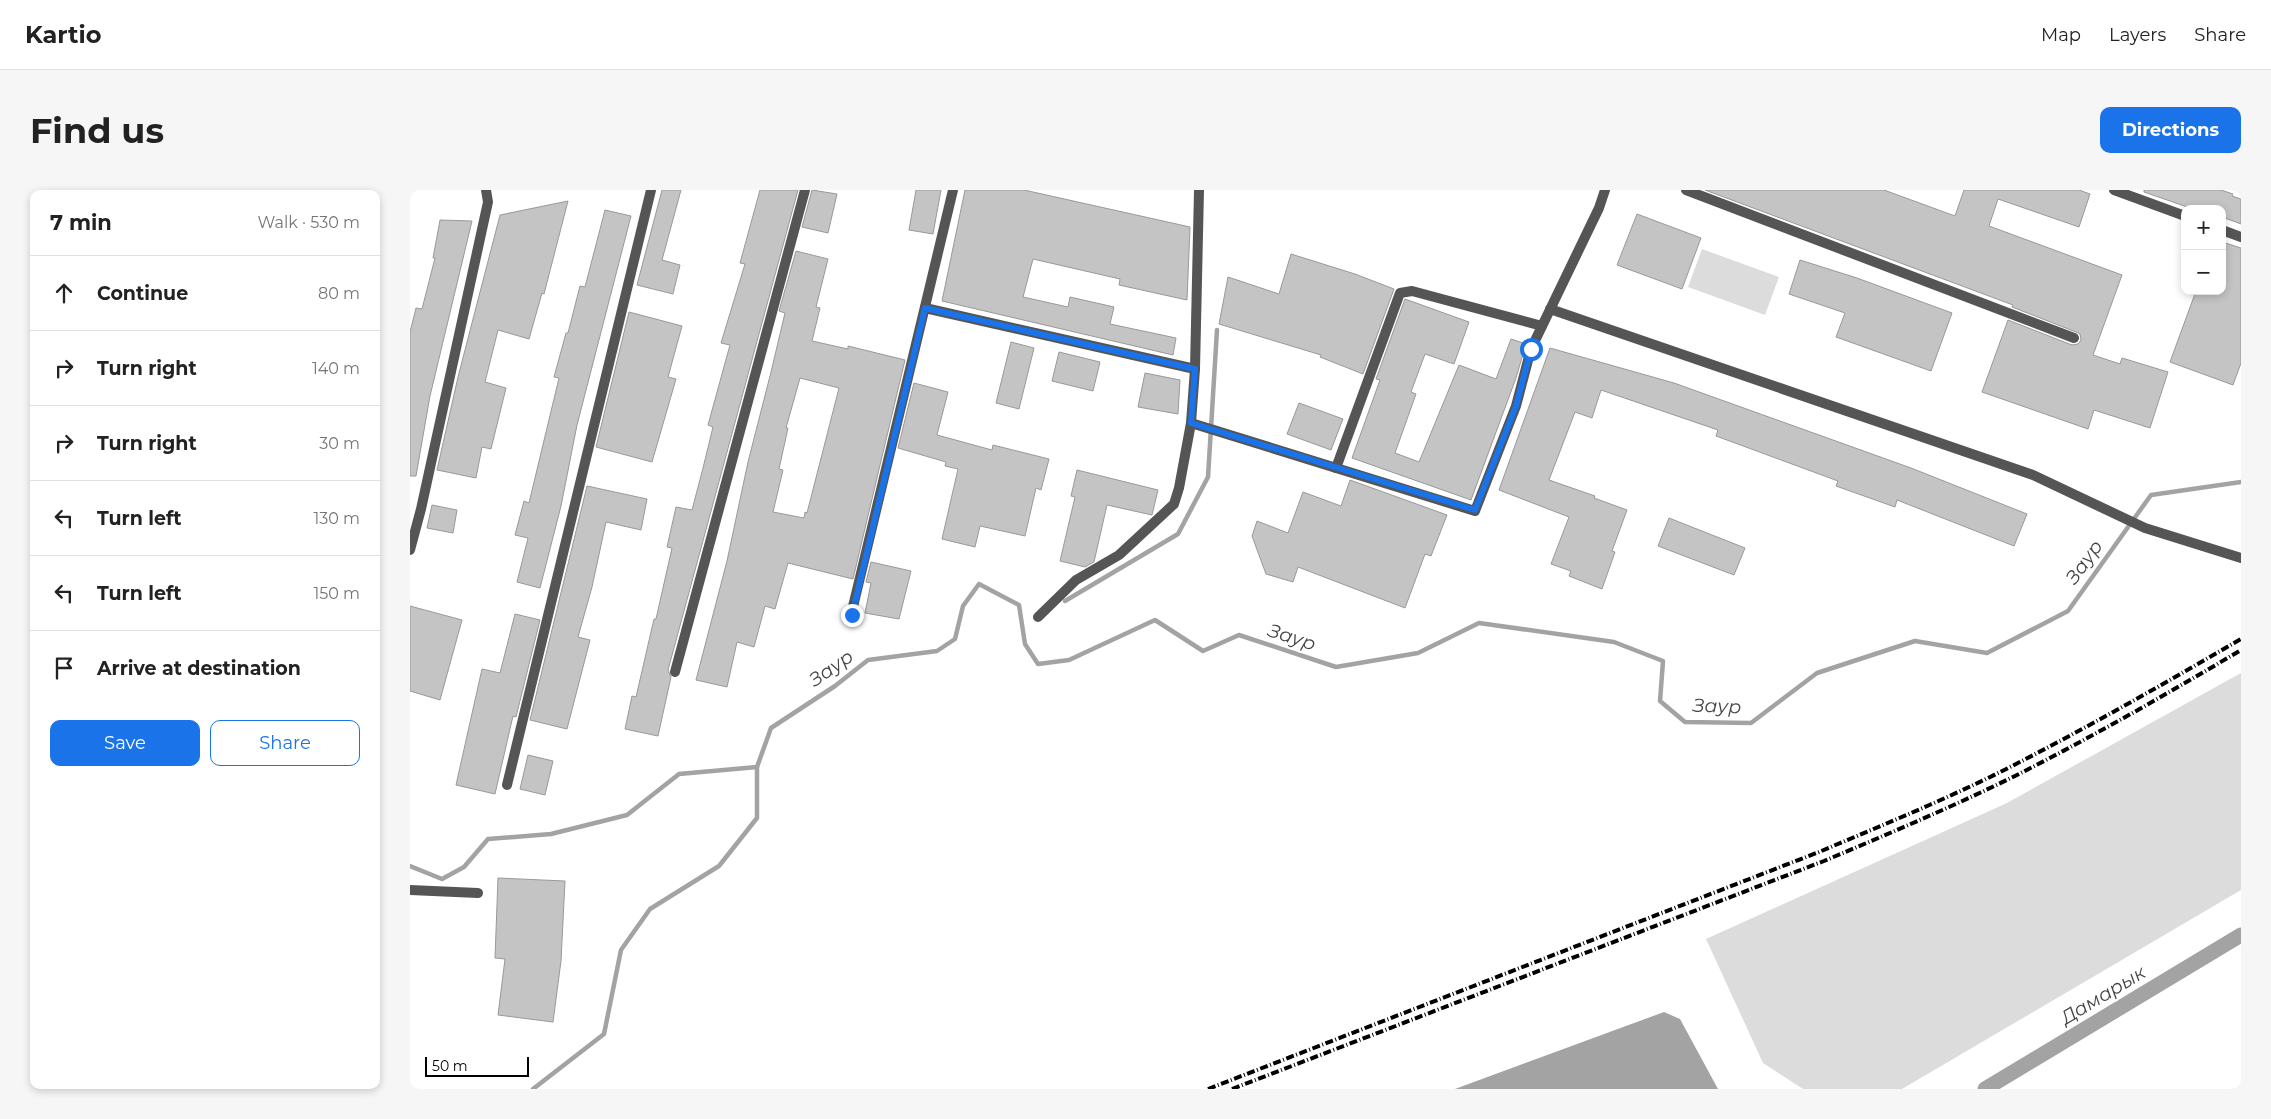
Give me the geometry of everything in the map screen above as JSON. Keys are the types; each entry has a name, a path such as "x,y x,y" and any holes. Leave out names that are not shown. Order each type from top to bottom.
{"street":[{"path":"410,550 421,509 488,202 486,190"},
{"path":"507,785 651,190"},
{"path":"675,672 805,190"},
{"path":"852,615 953,190"},
{"path":"1038,617 1076,580 1119,555 1174,504 1179,488 1191,423 1195,369 1200,190"},
{"path":"1191,423 1475,510 1516,406 1531,349 1599,208 1605,190"},
{"path":"1686,190 2074,338"},
{"path":"2114,190 2181,215"},
{"path":"2226,231 2241,237"},
{"path":"1336,468 1400,293 1412,292 1542,326"},
{"path":"925,308 1195,369"},
{"path":"1550,309 2033,475 2145,528 2241,558"},
{"path":"410,890 478,893"}],"shaded area":[{"path":"1702,249 1779,277 1765,315 1688,287"},
{"path":"2241,673 2241,890 1902,1089 1803,1089 1763,1063 1706,939 2007,803"},
{"path":"1664,1012 1680,1019 1718,1089 1455,1089"}],"building":[{"path":"662,190 681,190 662,260 680,265 673,294 637,285"},
{"path":"760,190 798,190 668,670 671,677 658,736 625,729 632,696 636,697 654,619 656,619 672,548 667,547 676,507 692,510 703,468 713,427 708,425 730,345 721,343 745,264 740,263"},
{"path":"812,190 837,194 828,233 802,227"},
{"path":"916,190 941,190 933,234 909,230"},
{"path":"965,190 1024,190 1190,227 1187,300 1119,285 1120,279 1033,259 1023,297 1068,307 1070,297 1114,307 1110,324 1176,338 1173,355 942,301"},
{"path":"1705,190 1884,190 1955,216 1964,190 2079,190 2090,194 2079,227 1998,199 1989,226 2122,275 2093,355 2120,364 2122,358 2168,372 2150,428 2094,410 2088,429 1982,392 2008,320 2072,345 2078,344 2081,340 2080,334 2012,307 2013,305"},
{"path":"2144,190 2221,190 2241,199 2241,224 2226,218 2226,205 2181,205 2144,192"},
{"path":"568,201 544,294 542,293 529,339 498,330 485,382 506,388 491,449 482,447 476,478 437,470 458,377 500,215"},
{"path":"605,210 631,216 577,425 561,506 540,588 517,582 528,538 515,535 524,501 529,503 559,378 554,377 580,286 585,287"},
{"path":"1637,214 1701,238 1682,289 1617,265"},
{"path":"440,220 472,221 430,396 416,476 410,476 410,332 416,308 422,309 435,258 433,258"},
{"path":"2226,243 2241,248 2241,363 2233,385 2170,362 2195,295 2226,295"},
{"path":"796,251 828,259 816,307 820,308 812,341 848,349 848,346 905,360 853,579 788,563 775,609 765,606 754,647 737,642 727,687 696,680 727,561 748,462 785,313 779,311","holes":["800,378 839,388 807,513 805,512 804,518 773,512 783,470 779,469 788,428 786,428"]},
{"path":"1291,254 1355,274 1394,289 1363,374 1320,357 1321,355 1219,324 1228,277 1279,294"},
{"path":"1800,260 1857,278 1952,313 1931,371 1836,337 1845,313 1789,294"},
{"path":"1405,299 1469,322 1454,364 1425,354 1411,392 1416,394 1395,453 1419,462 1459,365 1496,379 1511,339 1526,344 1516,378 1471,500 1352,458 1380,380 1376,379"},
{"path":"629,312 682,326 668,377 676,379 652,462 596,447"},
{"path":"1011,342 1034,348 1019,409 996,403"},
{"path":"1550,348 1674,383 1911,468 2027,514 2014,546 1897,500 1895,507 1836,486 1838,481 1716,436 1718,430 1601,390 1592,418 1575,412 1549,480 1595,496 1594,498 1627,510 1612,551 1615,552 1602,589 1569,576 1571,571 1551,564 1569,517 1499,490"},
{"path":"1059,352 1100,362 1093,391 1052,381"},
{"path":"1145,373 1180,380 1178,414 1138,407"},
{"path":"914,383 948,392 937,435 992,450 993,445 1049,459 1041,490 1036,488 1025,536 980,526 975,547 942,539 958,469 945,466 946,462 898,448"},
{"path":"1299,403 1343,419 1331,450 1287,434"},
{"path":"1077,470 1158,490 1152,515 1107,505 1094,562 1085,567 1060,561 1075,497 1071,496"},
{"path":"1350,480 1447,515 1431,556 1425,554 1405,608 1298,567 1293,582 1266,574 1252,536 1257,521 1288,533 1303,492 1341,506"},
{"path":"587,486 647,499 641,530 606,522 592,587 578,637 590,640 567,729 530,720"},
{"path":"432,505 457,510 453,533 427,528"},
{"path":"1669,518 1745,548 1734,575 1658,546"},
{"path":"871,562 911,571 899,619 865,613 871,583 866,582"},
{"path":"410,606 462,620 440,700 410,691"},
{"path":"515,614 540,620 516,717 513,716 495,794 456,785 482,669 500,673"},
{"path":"528,755 553,761 545,795 520,789"},
{"path":"498,878 565,881 561,961 553,1022 498,1015 505,959 495,958"}],"waterway":[{"path":"1065,601 1178,534 1208,477 1217,330"},
{"name":"Заур","path":"533,1089 604,1034 621,950 650,909 719,866 757,818 757,767 771,728 835,686 868,660 937,651 955,639 963,606 979,584 1019,605 1025,644 1038,664 1069,660 1155,620 1203,651 1239,635 1336,667 1418,653 1479,623 1614,642 1663,661 1660,701 1685,722 1751,723 1817,673 1915,641 1987,653 2068,611 2151,495 2241,482"},
{"path":"410,866 442,879 464,867 488,839 551,834 627,815 679,774 757,767"},
{"name":"Дамарык","path":"1985,1089 2241,935"}],"railway":[{"path":"1208,1089 1819,852 1918,810 1968,788 2044,749 2241,639"},
{"path":"1232,1089 1824,861 1896,830 2044,761 2129,715 2241,650"}],"route":[{"path":"852,615 925,308 1195,369 1191,423 1475,510 1516,406 1531,349"}]}
